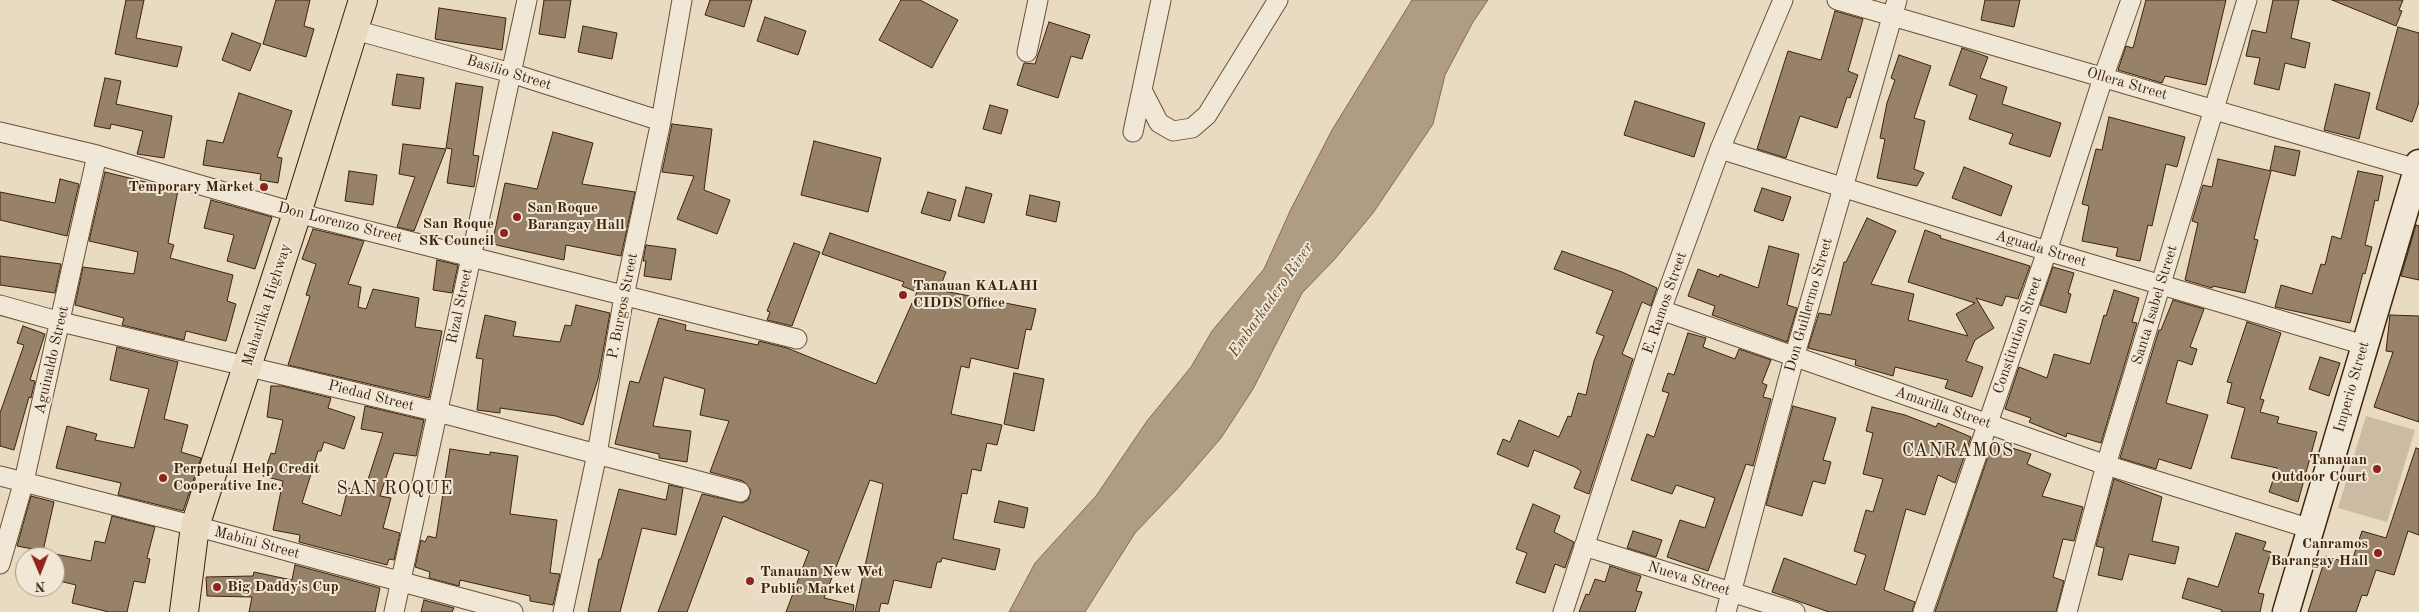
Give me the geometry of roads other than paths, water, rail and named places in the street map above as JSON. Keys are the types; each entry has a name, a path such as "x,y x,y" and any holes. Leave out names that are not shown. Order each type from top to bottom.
{"highway":[{"name":"Maharlika Highway","path":"184,611 195,526 297,213 363,0"}],"street":[{"name":"Rizal Street","path":"394,612 527,0"},
{"name":"P. Burgos Street","path":"563,612 597,454 624,296 661,121 682,0"},
{"path":"1027,52 1038,0"},
{"path":"1133,132 1161,0"},
{"path":"1142,90 1160,123 1173,131 1192,128 1207,115 1278,0"},
{"name":"E. Ramos Street","path":"1562,612 1661,310 1720,149 1783,0"},
{"name":"Ollera Street","path":"1837,0 1895,8 2103,78 2418,166"},
{"name":"Constitution Street","path":"1922,612 2047,252 2103,78 2131,0"},
{"name":"Santa Isabel Street","path":"2068,612 2106,465 2216,109 2247,0"},
{"name":"Don Guillermo Street","path":"1726,612 1794,358 1895,8"},
{"name":"Basilio Street","path":"355,30 511,73 661,121"},
{"name":"Don Lorenzo Street","path":"0,132 97,155 297,213 797,339"},
{"name":"Aguada Street","path":"1720,149 1843,186 2047,252 2364,344"},
{"name":"Aguinaldo Street","path":"0,564 24,481 97,155"},
{"name":"Imperio Street","path":"2286,612 2418,166"},
{"name":"Piedad Street","path":"0,305 61,322 438,412 740,492"},
{"name":"Amarilla Street","path":"1661,310 1794,358 2106,465 2311,529"},
{"name":"Mabini Street","path":"0,476 195,526 513,612"},
{"name":"Nueva Street","path":"1584,546 1795,612"}],"water":[{"name":"Embarkadero River","path":"1412,0 1488,0 1473,22 1445,75 1433,124 1373,213 1334,260 1302,293 1253,389 1221,438 1177,489 1135,533 1085,612 1009,612 1035,563 1096,496 1147,421 1191,367 1212,331 1264,269 1291,209 1332,130"}],"place":[{"name":"Temporary Market","path":"264,187"},
{"name":"San Roque Barangay Hall","path":"517,217"},
{"name":"San Roque SK Council","path":"504,233"},
{"name":"Tanauan KALAHI CIDDS Office","path":"903,295"},
{"name":"Tanauan Outdoor Court","path":"2377,469"},
{"name":"Perpetual Help Credit Cooperative Inc.","path":"163,478"},
{"name":"Canramos Barangay Hall","path":"2378,553"},
{"name":"Tanauan New Wet Public Market","path":"750,581"},
{"name":"Big Daddy's Cup","path":"217,587"}],"district":[{"name":"CANRAMOS","path":"1958,451"},
{"name":"SAN ROQUE","path":"395,489"}]}
